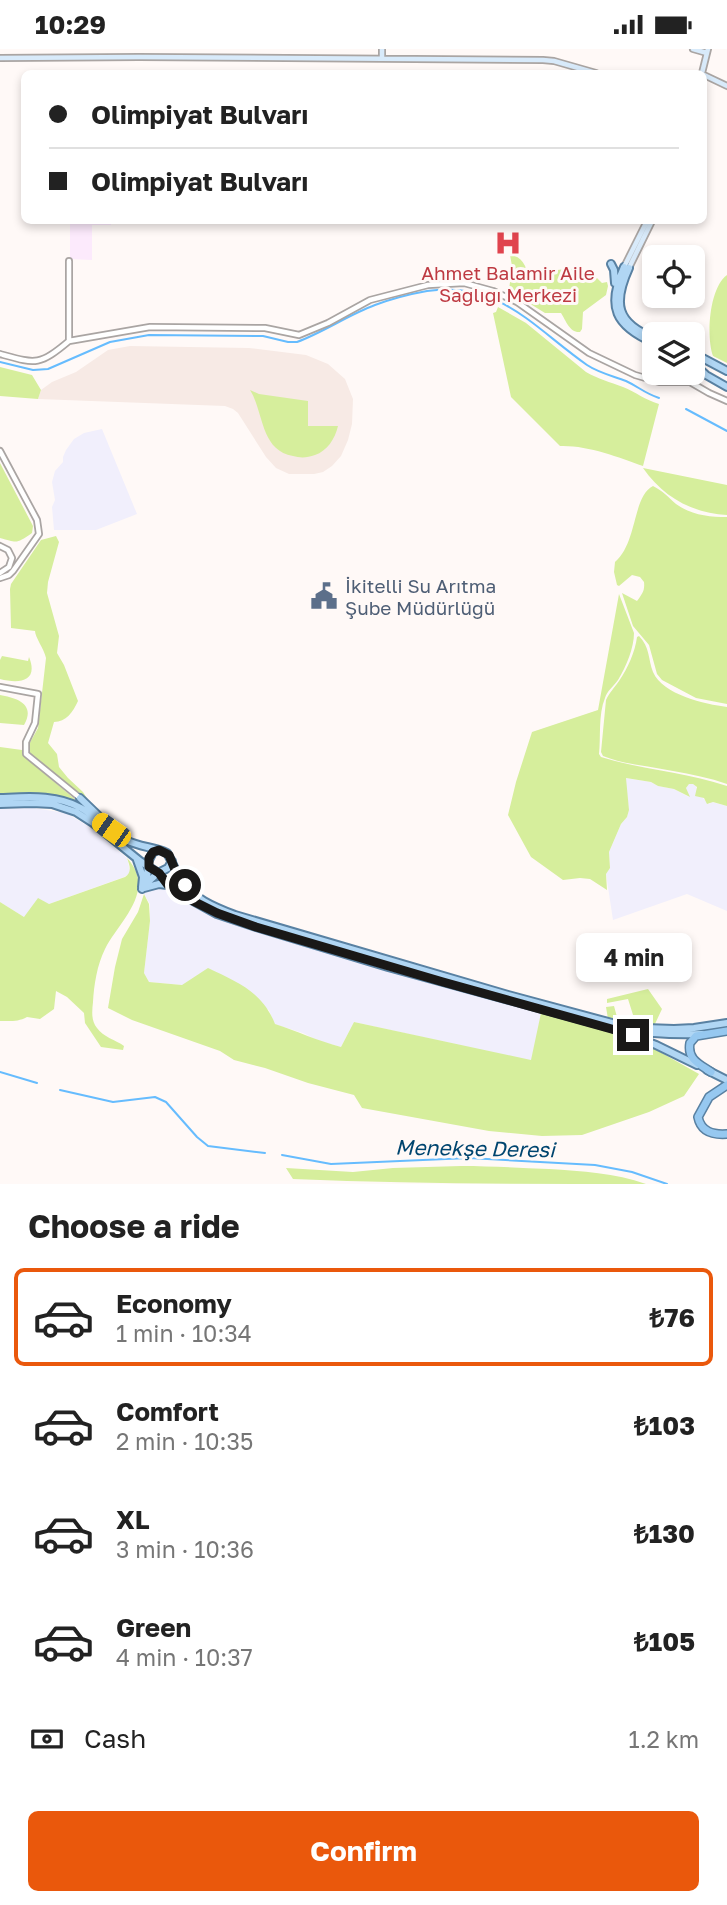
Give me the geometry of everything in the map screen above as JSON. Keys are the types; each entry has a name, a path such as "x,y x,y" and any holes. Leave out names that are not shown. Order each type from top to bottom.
{"highway":[{"path":"711,1072 693,1059 689,1049 692,1039 727,1031"},
{"path":"727,1082 709,1097 699,1113 698,1121 708,1132 715,1135 727,1134"}],"main road":[{"path":"382,49 382,58"},
{"path":"694,49 708,51 704,70"},
{"path":"0,58 543,59 586,70"},
{"path":"707,76 727,86"},
{"path":"616,288 648,224"},
{"path":"611,264 614,270 616,307 625,326 642,338"},
{"path":"626,267 620,293 622,312 630,324 642,333"},
{"path":"705,359 727,371"},
{"path":"718,365 709,365 707,371 708,375 719,383"},
{"path":"705,374 727,387"},
{"path":"0,798 48,798 77,806 134,843 167,853 178,877 192,893 214,907 235,915 483,988 608,1021 646,1028 674,1029 727,1023"},
{"path":"77,806 81,802 80,799"},
{"path":"80,799 93,824"},
{"path":"80,799 98,814 111,830"},
{"path":"0,804 52,804 76,812 159,873 168,885 217,913 443,982 612,1028 656,1045 727,1082"},
{"path":"142,889 147,880 150,855 159,850"},
{"path":"136,858 142,877 142,889"},
{"path":"142,889 168,868 172,861"},
{"path":"142,889 152,885 168,885"},
{"path":"608,1021 621,1028 640,1032 707,1034"}],"street":[{"path":"69,261 69,341"},
{"path":"0,354 36,362 49,357 69,341 150,327 265,328 299,335 370,300 428,285 464,283 493,291 517,302 589,353 635,375 659,382 690,382 727,401"},
{"path":"0,451 37,520 39,534 9,575 0,576"},
{"path":"0,545 8,550 12,558 19,561"},
{"path":"0,576 9,567 12,558"},
{"path":"0,687 38,694 35,723 26,742 26,754 80,799"}],"shaded area":[{"path":"70,224 111,224 92,225 92,260 70,259"},
{"path":"130,346 249,348 306,355 328,364 345,379 353,399 352,424 341,456 323,472 289,474 276,468 238,413 225,406 38,399 41,390 52,382 76,372 108,350"},
{"path":"102,429 137,514 96,530 54,530 52,507 55,500 52,482 55,471 63,462 66,450 74,439 84,433"},
{"path":"625,778 651,782 689,797 686,788 693,784 709,804 712,802 727,806 727,911 687,894 613,920 606,874 610,868 609,852 629,810"},
{"path":"33,808 66,813 88,826 127,858 129,874 49,904 24,917 0,902 0,809"},
{"path":"151,888 164,888 218,918 541,1013 532,1061 354,1022 341,1047 274,1024 269,1010 182,985 149,982 144,973 150,904 144,894"}],"green space":[{"path":"510,255 523,262 529,277 542,268 576,269 593,274 591,279 607,282 606,295 583,312 580,332 571,329 561,313 545,313 509,290 512,266"},
{"path":"727,275 727,363 713,356 710,325 716,290"},
{"path":"498,307 526,323 586,372 659,404 643,466 613,455 560,446 511,397 493,313"},
{"path":"0,367 32,375 41,390 38,399 0,396"},
{"path":"250,390 259,394 308,401 308,426 338,426 333,440 323,451 309,457 282,452 274,446 264,429"},
{"path":"0,463 33,526 32,533 17,541 0,538"},
{"path":"643,468 727,485 727,515 702,511 679,502 660,487"},
{"path":"653,486 688,511 727,517 727,704 696,698 662,680 657,674 649,645 633,626 622,593 637,601 644,590 644,582 640,577 632,575 617,585 615,562 628,543 641,500"},
{"path":"56,536 59,542 47,593 59,636 57,653 78,701 69,716 54,722 48,743 57,754 59,767 88,800 29,753 27,748 38,728 46,658 35,631 11,628 11,584 41,540"},
{"path":"619,594 634,639 624,669 607,693 603,705 599,754 617,761 727,786 727,806 713,802 707,804 704,798 695,796 697,787 693,784 686,788 690,797 651,782 626,778 629,810 609,852 607,890 590,879 563,880 531,857 508,815 532,732 598,710"},
{"path":"639,636 647,649 653,672 666,687 697,701 727,707 727,784 603,756 601,752 606,700 625,671"},
{"path":"2,656 28,661 29,657 29,676 20,681 0,679"},
{"path":"0,695 23,703 28,712 24,725 0,723"},
{"path":"0,747 22,750 25,757 77,801 0,795"},
{"path":"127,858 135,870 137,894 102,955 95,982 92,1012 97,1028 124,1046 123,1050 101,1047 85,1023 84,1013 56,991 54,1009 40,1019 27,1017 0,1021 0,902 24,917 38,898 49,904 125,877 130,869"},
{"path":"144,894 149,904 150,921 144,973 149,982 182,985 208,968 239,983 256,995 275,1024 324,1042 341,1047 354,1022 531,1060 541,1013 628,1034 699,1074 684,1096 649,1112 582,1135 542,1136 489,1131 362,1108 354,1095 234,1060 220,1051 132,1020 108,1008 122,939 138,912"},
{"path":"648,989 662,1009 654,1026 608,1019 606,1007 614,1006 617,1017 634,1018 628,999 607,1003 607,999"},
{"path":"461,1166 586,1172 622,1177 646,1184 425,1183 293,1179 286,1168 353,1172"}],"waterway":[{"path":"0,362 33,370 48,369 110,342 149,335 263,336 297,342 381,303 427,291 452,290 475,293 495,300 532,322 592,368 659,398"},
{"path":"686,409 727,431"},
{"name":"Menekşe Deresi","path":"0,1072 37,1083"},
{"name":"Menekşe Deresi","path":"60,1090 113,1102 155,1097 166,1102 208,1146 265,1153"},
{"name":"Menekşe Deresi","path":"282,1155 331,1164 469,1158 595,1165 632,1172 667,1184"}],"place":[{"name":"Ahmet Balamir Aile Sağlığı Merkezi","path":"508,243"},
{"name":"İkitelli Su Arıtma Şube Müdürlüğü","path":"324,596"}],"route":[{"path":"185,885 178,877 169,855 165,851 153,852 149,858 149,867 179,893 217,913 388,967 633,1035"}]}
